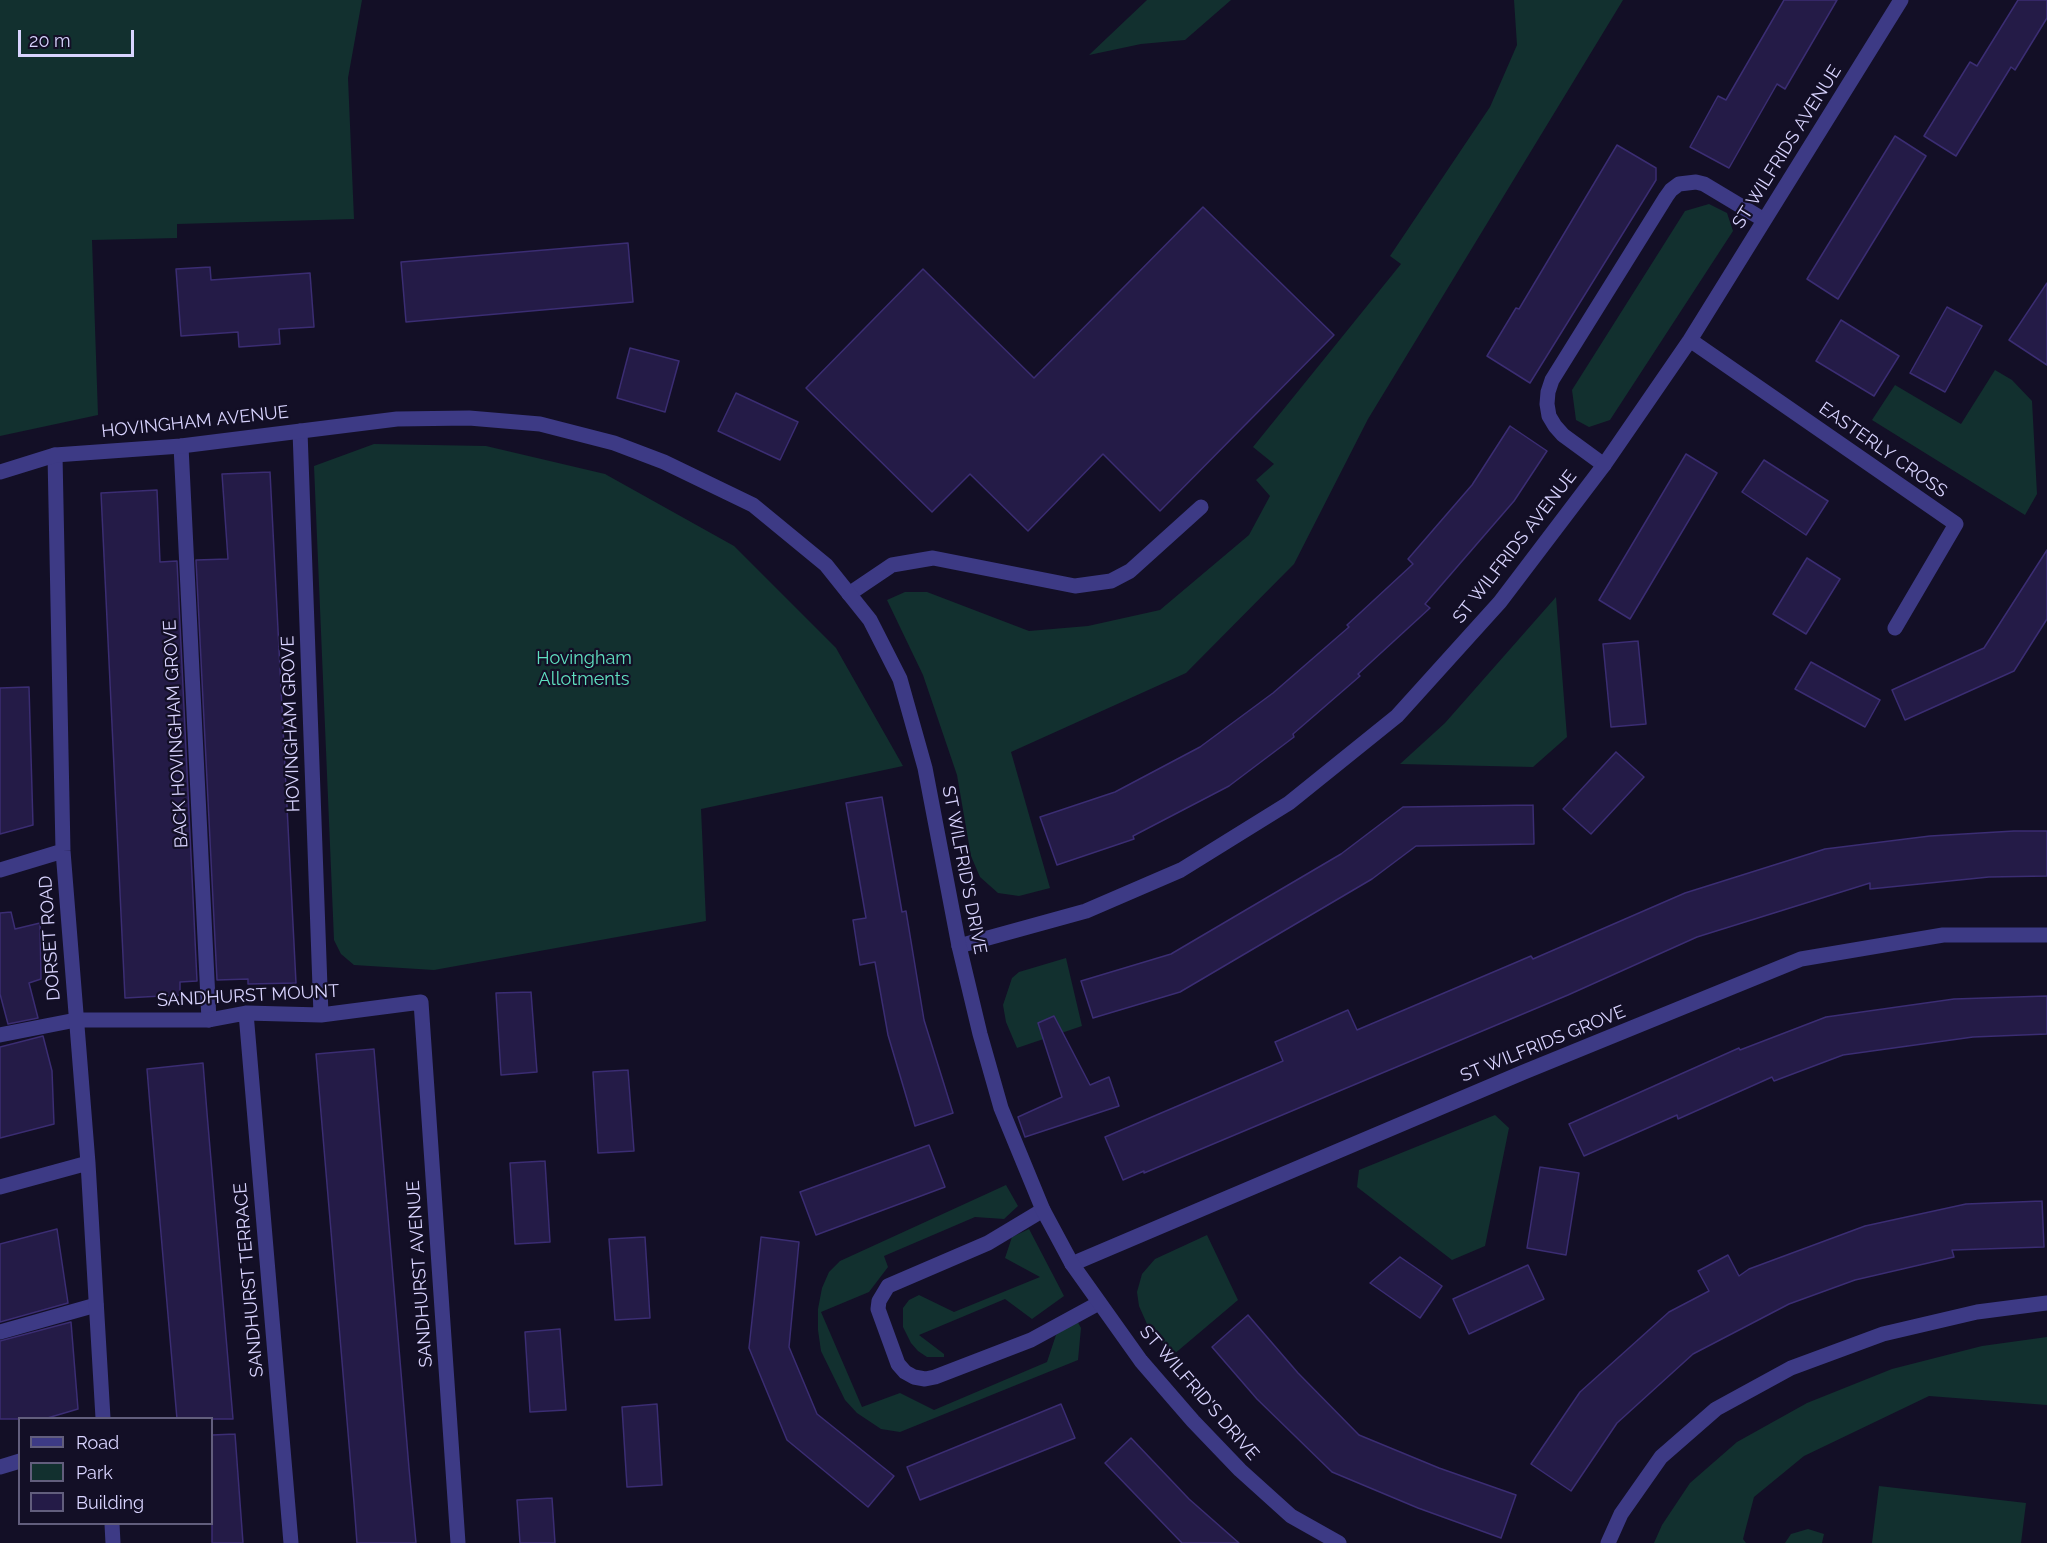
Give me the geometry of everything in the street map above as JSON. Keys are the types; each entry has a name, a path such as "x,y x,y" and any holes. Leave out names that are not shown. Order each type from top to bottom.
{"street":[{"name":"ST WILFRIDS AVENUE","path":"959,946 1086,911 1181,870 1289,803 1396,716 1500,602 1604,465 1690,340 1901,0"},
{"path":"1604,465 1554,426 1546,404 1548,392 1552,380 1671,189 1679,184 1696,182 1704,184 1764,220"},
{"name":"EASTERLY CROSS","path":"1690,340 1956,524 1896,628"},
{"name":"ST WILFRID'S DRIVE","path":"397,419 469,418 540,424 614,443 664,462 753,505 826,565 870,620 900,679 925,768 959,946 980,1034 1001,1108 1043,1210 1072,1264 1099,1303 1148,1370 1193,1421 1240,1470 1291,1516 1339,1543"},
{"name":"HOVINGHAM AVENUE","path":"0,472 55,454 181,446 397,419"},
{"name":"HOVINGHAM GROVE","path":"300,431 321,1015"},
{"name":"BACK HOVINGHAM GROVE","path":"181,446 209,1020"},
{"name":"DORSET ROAD","path":"55,454 63,851 88,1164 103,1417"},
{"path":"849,594 892,566 933,558 1075,586 1111,581 1130,571 1201,507"},
{"path":"0,870 63,851"},
{"name":"ST WILFRIDS GROVE","path":"1072,1264 1524,1072 1801,959 1943,935 2047,936"},
{"name":"SANDHURST MOUNT","path":"0,1035 76,1020 209,1020 246,1013 321,1015 421,1002"},
{"name":"SANDHURST AVENUE","path":"421,1002 459,1543"},
{"name":"SANDHURST TERRACE","path":"246,1013 291,1543"},
{"path":"0,1187 88,1164"},
{"path":"1043,1210 988,1243 888,1286 879,1301 878,1309 898,1364 914,1377 925,1379 935,1377 1031,1340 1099,1303"},
{"path":"1608,1543 1621,1514 1661,1457 1716,1409 1781,1373 1882,1334 1977,1312 2047,1304"},
{"path":"0,1332 96,1305"},
{"path":"0,1467 18,1462"},
{"path":"112,1525 113,1543"}],"green space":[{"path":"0,0 362,0 348,78 354,219 177,224 177,238 92,240 98,415 0,436"},
{"path":"1147,0 1231,0 1185,40 1141,44 1089,55"},
{"path":"1514,0 1623,0 1368,419 1294,564 1186,673 1011,752 1050,888 1019,896 998,893 980,877 971,856 957,775 923,675 887,600 905,592 927,592 1029,631 1088,626 1160,610 1249,535 1270,496 1256,480 1274,464 1253,447 1401,264 1390,256 1490,107 1517,45"},
{"path":"1709,204 1727,213 1733,231 1610,420 1589,427 1576,420 1572,390 1685,211"},
{"path":"1995,370 2012,380 2032,401 2037,494 2025,515 1872,420 1895,385 1961,424"},
{"name":"Hovingham Allotments","path":"374,444 486,446 605,474 734,546 836,648 903,766 701,809 706,921 434,970 354,965 341,954 334,940 314,466"},
{"path":"1556,597 1567,737 1533,767 1400,764 1445,723"},
{"path":"1066,958 1082,1026 1017,1048 1006,1022 1003,1005 1012,978 1019,972"},
{"path":"1495,1115 1509,1128 1485,1246 1452,1260 1357,1187 1359,1170"},
{"path":"1006,1185 1018,1206 1004,1219 975,1217 884,1256 888,1267 869,1292 821,1312 862,1407 900,1393 934,1410 1047,1362 1056,1335 1076,1319 1081,1328 1078,1360 900,1432 881,1429 857,1413 845,1400 821,1351 818,1309 822,1288 829,1272 840,1261"},
{"path":"1029,1229 1064,1296 1032,1319 1005,1299 919,1335 944,1354 944,1357 927,1357 918,1351 903,1327 903,1308 909,1300 919,1295 954,1312 1040,1277 1005,1258 1012,1237"},
{"path":"1207,1235 1238,1300 1173,1355 1147,1324 1139,1306 1137,1292 1142,1274 1155,1259"},
{"path":"2047,1337 2047,1405 1929,1396 1804,1456 1754,1497 1743,1539 1746,1543 1654,1543 1662,1525 1690,1483 1737,1442 1807,1403 1892,1369 1982,1346"},
{"path":"1879,1486 2026,1503 2021,1543 1872,1543"},
{"path":"1808,1529 1824,1534 1822,1543 1785,1543 1791,1534"}],"building":[{"path":"1784,0 1837,0 1785,89 1777,84 1729,168 1690,147 1718,96 1726,100"},
{"path":"2018,0 2047,0 2047,18 2015,70 2011,67 1956,156 1924,136 1970,62 1977,66"},
{"path":"1895,136 1926,156 1838,299 1807,279"},
{"path":"1617,145 1656,168 1656,180 1530,383 1487,356 1516,308 1519,309"},
{"path":"1203,207 1334,335 1160,511 1103,454 1028,531 970,474 932,512 806,388 923,269 1034,378"},
{"path":"628,243 633,302 406,322 401,262"},
{"path":"210,267 211,280 310,273 314,327 279,329 280,344 239,347 238,332 181,336 176,269"},
{"path":"2047,283 2047,365 2009,340"},
{"path":"1947,307 1982,326 1945,392 1910,373"},
{"path":"1841,320 1899,356 1874,396 1816,361"},
{"path":"630,348 679,361 665,412 617,398"},
{"path":"736,393 798,422 780,460 718,431"},
{"path":"1510,426 1547,451 1514,501 1425,604 1430,608 1358,674 1360,676 1293,734 1294,737 1229,786 1133,836 1134,839 1057,865 1040,817 1115,792 1200,747 1273,693 1349,627 1347,625 1413,564 1408,559 1472,485"},
{"path":"1686,454 1717,473 1630,619 1599,600"},
{"path":"1764,460 1828,501 1806,535 1742,492"},
{"path":"270,472 296,983 248,984 248,979 217,980 196,560 228,559 222,474"},
{"path":"157,490 160,562 177,561 197,981 180,982 180,995 125,998 101,493"},
{"path":"2047,550 2047,619 2014,671 1905,720 1892,690 1984,648"},
{"path":"1807,558 1840,579 1806,634 1773,614"},
{"path":"1638,641 1646,724 1611,727 1603,644"},
{"path":"1811,662 1880,700 1865,727 1795,689"},
{"path":"29,687 33,825 0,834 0,688"},
{"path":"1616,752 1644,777 1591,834 1563,809"},
{"path":"882,797 902,912 906,911 924,1020 953,1113 915,1126 888,1035 875,962 860,965 853,920 866,918 846,803"},
{"path":"1533,805 1534,844 1416,846 1372,879 1180,992 1093,1018 1081,981 1171,954 1341,854 1403,807"},
{"path":"2047,831 2047,876 1989,877 1870,889 1870,883 1697,937 1568,995 1123,1180 1105,1137 1283,1061 1275,1042 1348,1010 1357,1030 1531,956 1533,959 1685,893 1825,849 1930,836"},
{"path":"11,912 15,929 40,923 41,979 29,983 38,1018 8,1024 0,994 0,913"},
{"path":"531,992 537,1072 501,1075 496,993"},
{"path":"2047,996 2047,1034 1973,1037 1843,1055 1774,1081 1772,1077 1678,1119 1677,1115 1584,1156 1569,1124 1739,1048 1740,1050 1826,1017 1954,999"},
{"path":"1054,1016 1090,1085 1109,1077 1119,1106 1025,1137 1018,1117 1062,1097 1038,1023"},
{"path":"43,1036 52,1071 54,1124 0,1138 0,1047"},
{"path":"374,1049 416,1543 357,1543 316,1054"},
{"path":"203,1063 233,1419 177,1417 147,1069"},
{"path":"628,1070 634,1151 598,1153 593,1072"},
{"path":"929,1145 945,1187 816,1235 800,1192"},
{"path":"545,1161 550,1242 515,1244 510,1163"},
{"path":"1540,1167 1579,1173 1566,1255 1527,1248"},
{"path":"2042,1201 2044,1247 1952,1250 1954,1257 1855,1280 1789,1304 1693,1354 1617,1423 1571,1491 1531,1464 1580,1392 1669,1312 1709,1291 1698,1271 1728,1255 1739,1276 1749,1269 1865,1226 1966,1204"},
{"path":"57,1229 68,1303 0,1322 0,1244"},
{"path":"645,1237 650,1318 615,1320 609,1239"},
{"path":"761,1237 799,1242 789,1347 817,1414 894,1476 868,1507 787,1440 749,1348"},
{"path":"1400,1257 1442,1286 1420,1318 1370,1283"},
{"path":"1528,1265 1544,1299 1469,1334 1453,1299"},
{"path":"1248,1315 1298,1373 1359,1435 1439,1468 1516,1495 1501,1538 1418,1508 1332,1472 1257,1399 1212,1347"},
{"path":"71,1322 78,1409 51,1417 0,1419 0,1341"},
{"path":"560,1329 566,1410 530,1412 525,1332"},
{"path":"657,1404 662,1485 627,1487 622,1407"},
{"path":"1061,1404 1075,1438 920,1500 907,1467"},
{"path":"235,1434 243,1543 212,1543 213,1435"},
{"path":"1131,1438 1189,1499 1239,1543 1182,1543 1105,1463"},
{"path":"552,1498 555,1543 520,1543 517,1500"}]}
